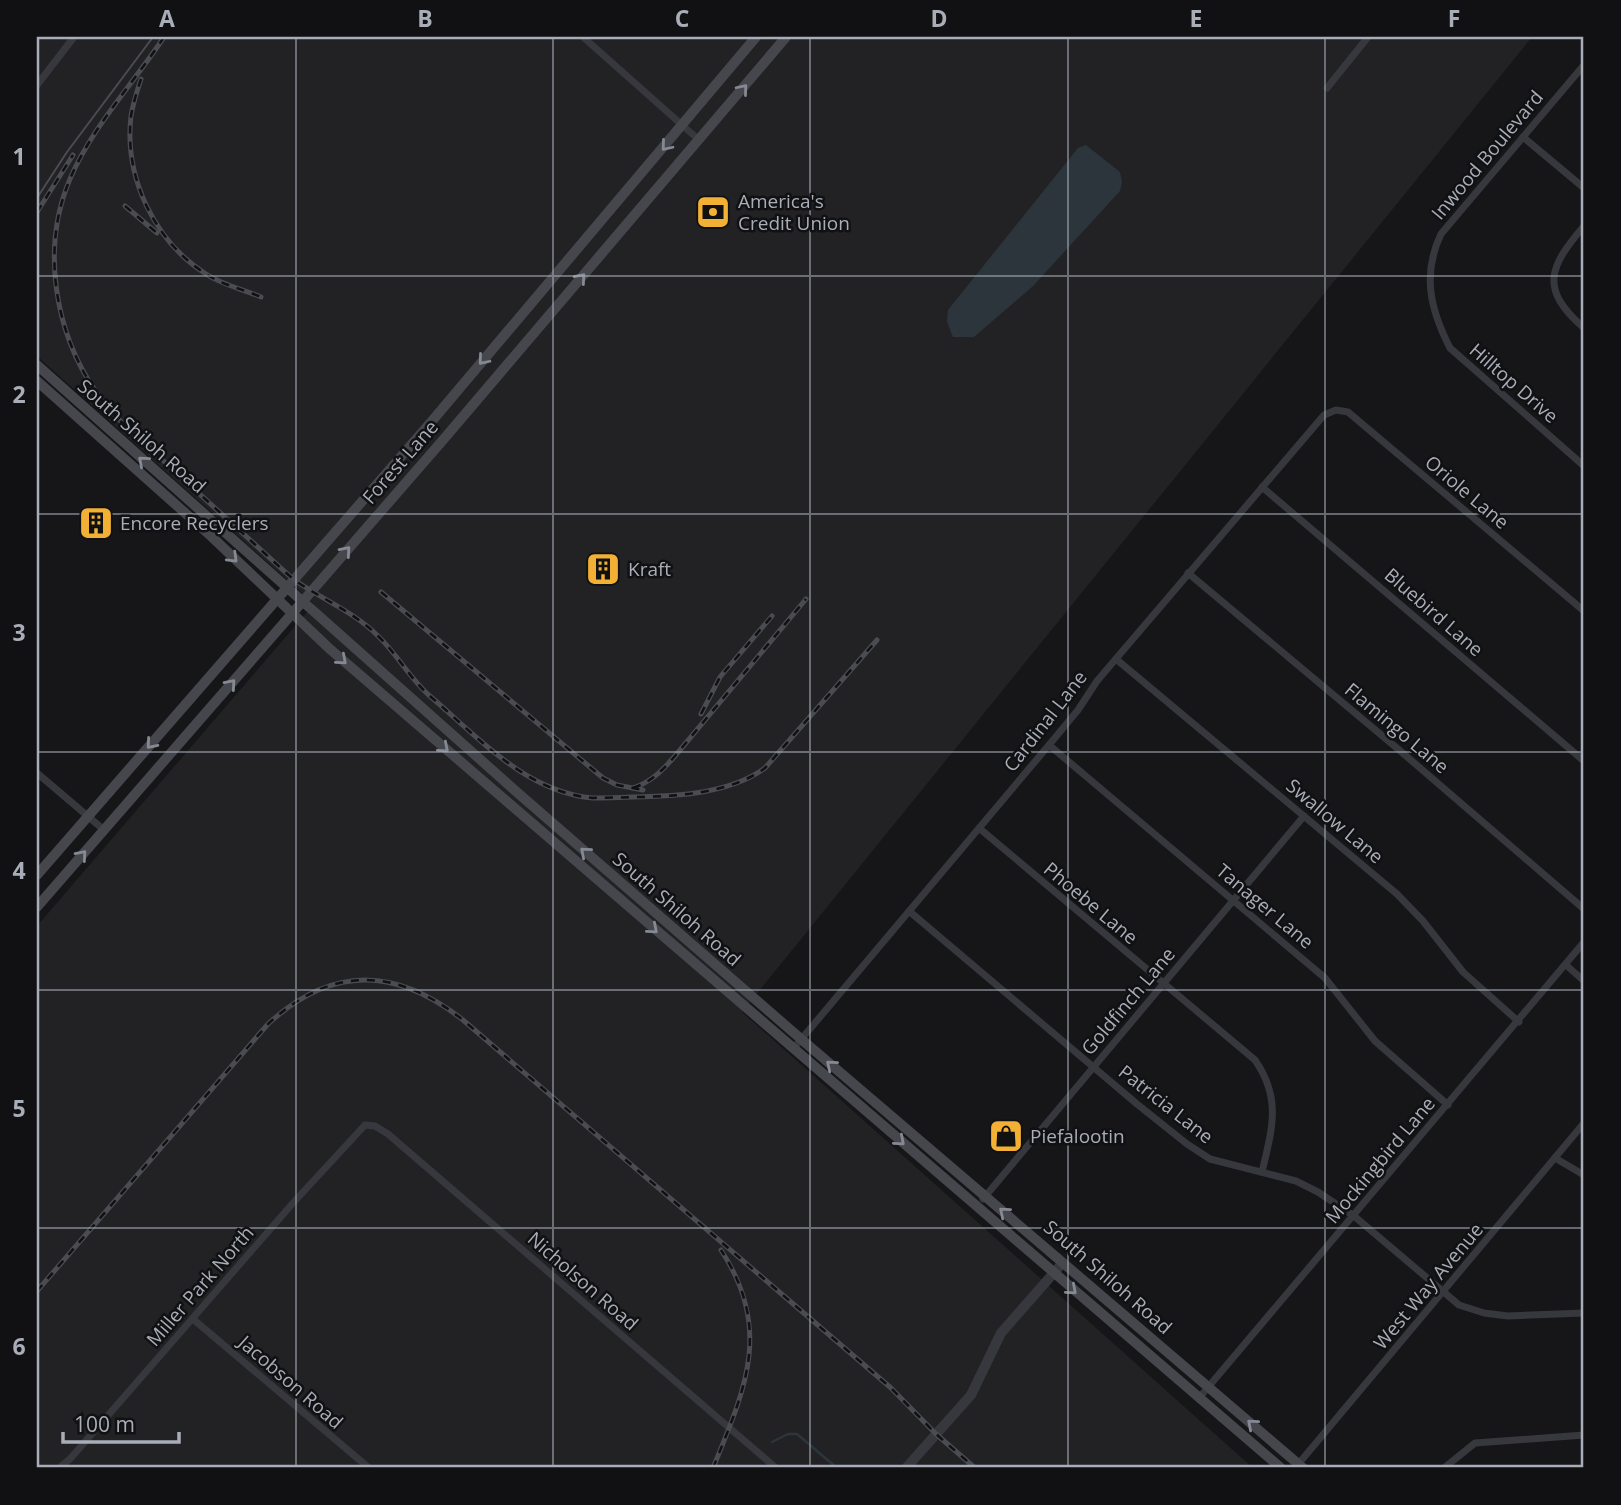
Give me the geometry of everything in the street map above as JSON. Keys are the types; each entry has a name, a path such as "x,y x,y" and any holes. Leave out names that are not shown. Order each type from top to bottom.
{"main road":[{"name":"Forest Lane","path":"37,875 427,426 756,37"},
{"name":"Forest Lane","path":"37,907 292,615 786,37"},
{"name":"South Shiloh Road","path":"37,365 519,794 1299,1467"},
{"name":"South Shiloh Road","path":"37,381 211,536 292,615 976,1208 1281,1468"}],"street":[{"path":"37,85 74,37"},
{"path":"583,37 699,141"},
{"path":"1327,89 1368,37"},
{"name":"Inwood Boulevard","path":"1430,274 1430,262 1441,234 1584,65"},
{"path":"1523,137 1584,188"},
{"path":"1584,226 1564,249 1554,269 1555,293 1565,311 1584,328"},
{"name":"Hilltop Drive","path":"1430,274 1431,295 1440,328 1450,348 1584,466"},
{"name":"Oriole Lane","path":"1324,415 1336,410 1348,412 1584,611"},
{"name":"Cardinal Lane","path":"793,1049 1049,745 1188,573 1324,415"},
{"name":"Bluebird Lane","path":"1262,487 1584,761"},
{"name":"Flamingo Lane","path":"1188,573 1584,909"},
{"name":"Swallow Lane","path":"1116,659 1397,894 1423,921 1462,972 1519,1022"},
{"name":"Tanager Lane","path":"1049,745 1325,978 1375,1041 1448,1105"},
{"path":"37,773 104,830"},
{"name":"Goldfinch Lane","path":"976,1208 1304,816"},
{"name":"Phoebe Lane","path":"979,828 1255,1060 1264,1073 1274,1104 1262,1172"},
{"name":"Patricia Lane","path":"909,911 1177,1136 1210,1158 1296,1181 1318,1192 1354,1216 1459,1305 1484,1313 1508,1316 1584,1313"},
{"name":"Mockingbird Lane","path":"1199,1398 1584,942"},
{"path":"1566,965 1584,981"},
{"name":"West Way Avenue","path":"1299,1467 1584,1123"},
{"name":"Miller Park North","path":"59,1468 70,1459 365,1125"},
{"name":"Nicholson Road","path":"365,1125 375,1126 387,1134 776,1468"},
{"path":"1555,1158 1584,1175"},
{"path":"906,1468 971,1395 1001,1333 1063,1262"},
{"name":"Jacobson Road","path":"193,1319 369,1468"},
{"path":"1444,1468 1475,1443 1584,1435"}],"shaded area":[{"path":"37,37 1532,37 742,1012 1253,1468 37,1468 37,926 314,604 37,356"},
{"path":"1086,145 1120,172 1120,191 1033,286 974,337 953,337 947,322 948,310 1078,148"}],"waterway":[{"path":"772,1442 788,1434 797,1434 837,1468"}],"tram line":[{"path":"37,198 67,152 153,37"}],"railway":[{"path":"164,37 90,141 70,179 61,205 54,260 56,288 70,343 96,392 132,432 293,579 368,627 424,690 486,745 525,774 569,794 593,798 682,795 727,786 747,779 765,768 877,640"},
{"path":"141,79 131,116 130,139 132,162 146,206 171,244 188,260 212,278 261,297"},
{"path":"37,212 73,155"},
{"path":"125,206 157,233"},
{"path":"381,592 603,778 617,785 643,790"},
{"path":"633,788 661,771 806,599"},
{"path":"701,714 720,677 772,616"},
{"path":"37,1291 268,1024 316,991 340,983 364,980 389,982 413,990 463,1020 891,1388 936,1434 975,1468"},
{"path":"713,1468 743,1385 750,1333 746,1307 737,1279 721,1250"}],"place":[{"name":"America's Credit Union","path":"713,212"},
{"name":"Encore Recyclers","path":"96,523"},
{"name":"Kraft","path":"603,569"},
{"name":"Piefalootin","path":"1006,1136"}]}
